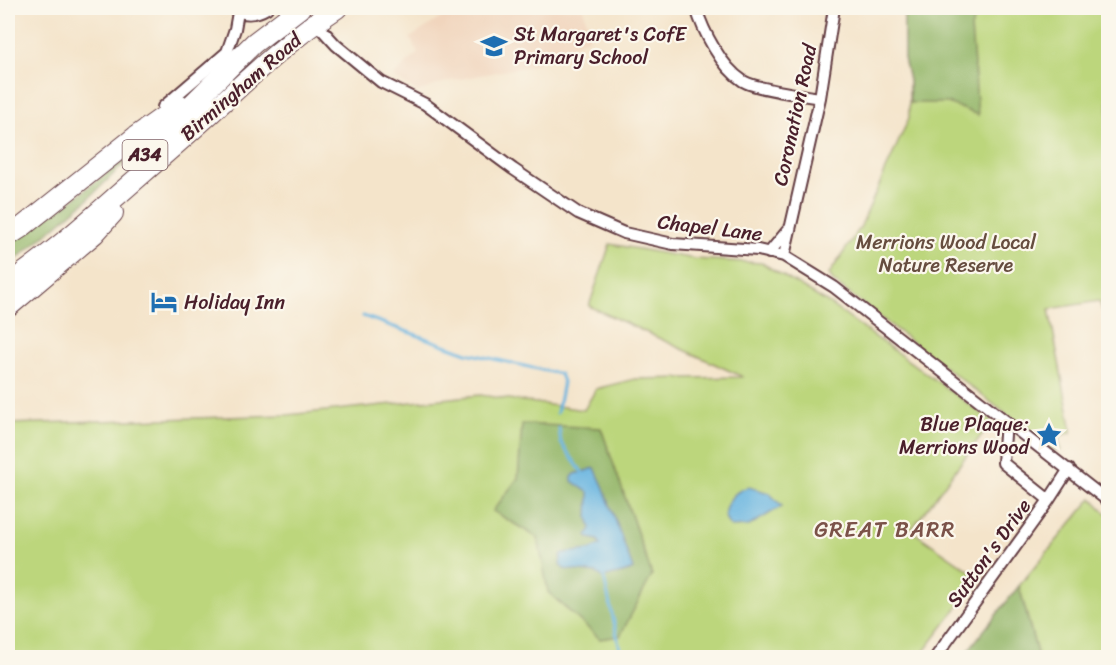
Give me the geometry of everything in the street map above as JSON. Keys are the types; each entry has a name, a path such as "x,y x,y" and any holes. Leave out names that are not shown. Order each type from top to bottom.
{"highway":[{"name":"Birmingham Road","path":"8,284 36,264 166,141 176,120 254,43 300,8"},
{"name":"Birmingham Road","path":"8,273 70,224 132,168 253,74 315,22 337,8"},
{"path":"8,236 133,139 214,81"},
{"path":"8,307 94,234 166,141 150,138 133,139"}],"street":[{"name":"Birmingham Road","path":"133,139 153,116 227,52 235,29 235,10 259,13 267,8"},
{"path":"696,8 700,23 719,56 743,81 820,98"},
{"name":"Coronation Road","path":"784,256 820,98 834,8"},
{"name":"Chapel Lane","path":"315,22 336,45 381,82 425,104 513,169 578,213 624,233 673,244 758,250 784,256 834,287 1070,469 1108,501"},
{"name":"Coronation Road","path":"769,253 789,230"},
{"path":"1006,421 1003,463 1049,500"},
{"name":"Sutton's Drive","path":"935,657 1070,469"}],"shaded area":[{"name":"St Margaret's CofE Primary School","path":"456,8 583,8 590,37 530,66 449,81 417,92 393,76 418,53 410,38"}],"green space":[{"name":"Merrions Wood Local Nature Reserve","path":"904,8 1108,8 1108,326 1099,301 1049,309 1071,426 1071,433 1058,436 1061,450 1053,450 833,281 829,274 860,228 909,118 909,80 904,58"},
{"path":"904,8 979,8 971,28 978,115 948,103 910,103 909,80 904,58"},
{"path":"145,143 87,200 8,266 8,242 66,205"},
{"path":"610,244 695,259 762,263 828,303 992,421 911,530 980,578 919,658 8,657 8,424 287,415 480,395 584,410 596,389 635,379 743,377 589,306"},
{"path":"522,424 601,428 652,575 620,636 600,639 548,592 538,538 493,511 518,478"},
{"path":"1092,498 1108,515 1108,657 1038,657 1019,586"},
{"path":"1019,586 1038,657 963,657"}],"water":[{"path":"595,468 633,569 604,578 597,573 564,569 560,565 563,553 590,550 600,545 598,540 587,536 591,528 588,517 589,493 572,481 575,474"},
{"path":"749,487 769,493 782,506 749,526 731,527 725,515 728,502 737,493"}],"waterway":[{"path":"363,316 467,353 560,374 563,382 557,413"},
{"path":"559,428 561,443 582,472"},
{"path":"604,578 622,658"}],"place":[{"name":"St Margaret's CofE Primary School","path":"494,46"},
{"name":"Holiday Inn","path":"164,302"},
{"name":"Blue Plaque: Merrions Wood","path":"1049,435"}],"district":[{"name":"GREAT BARR","path":"885,529"}]}
